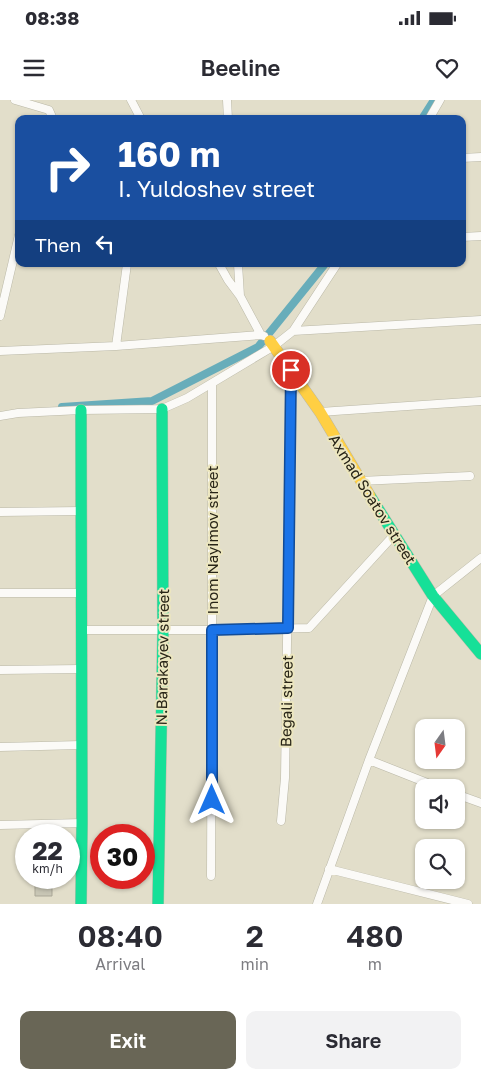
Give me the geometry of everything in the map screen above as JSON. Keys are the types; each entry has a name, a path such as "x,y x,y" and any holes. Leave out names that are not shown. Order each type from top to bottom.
{"street":[{"path":"15,100 49,110 51,115"},
{"path":"131,100 139,115"},
{"path":"226,100 228,115"},
{"path":"431,115 440,100"},
{"path":"466,158 481,157"},
{"path":"466,237 481,236"},
{"path":"0,316 15,252"},
{"path":"116,346 127,267"},
{"path":"222,267 228,280 268,340"},
{"path":"238,267 240,296"},
{"path":"293,331 336,267"},
{"path":"0,351 268,340 293,331 481,320"},
{"path":"0,416 18,413 81,410 162,409 212,384 268,340"},
{"name":"Axmad Soatov street","path":"268,340 320,412 360,481 433,596 481,654"},
{"name":"Begali street","path":"281,821 285,778 291,370"},
{"name":"Inom Nayimov street","path":"211,876 212,384"},
{"path":"320,412 481,401"},
{"name":"N.Barakayev street","path":"158,904 163,630 162,409"},
{"path":"81,410 81,904"},
{"path":"360,481 470,476"},
{"path":"0,512 81,512"},
{"path":"81,630 309,628 394,535"},
{"path":"317,904 369,760 433,596 481,558"},
{"path":"0,593 81,593"},
{"path":"0,670 81,668"},
{"path":"0,747 81,745"},
{"path":"369,760 417,779"},
{"path":"465,797 481,803"},
{"path":"0,825 82,823"},
{"path":"329,869 468,904"}],"building":[{"path":"35,889 52,889 52,896 35,896"}],"waterway":[{"path":"425,115 434,100"},
{"path":"62,407 152,401 258,347 323,267"}],"traffic: fast":[{"path":"158,904 163,631 162,409"},
{"path":"81,410 81,904"},
{"path":"370,496 433,596 481,654"}],"traffic: slow":[{"path":"270,341 320,412 370,496"}],"route":[{"path":"212,800 212,630 288,628 291,370"}]}
